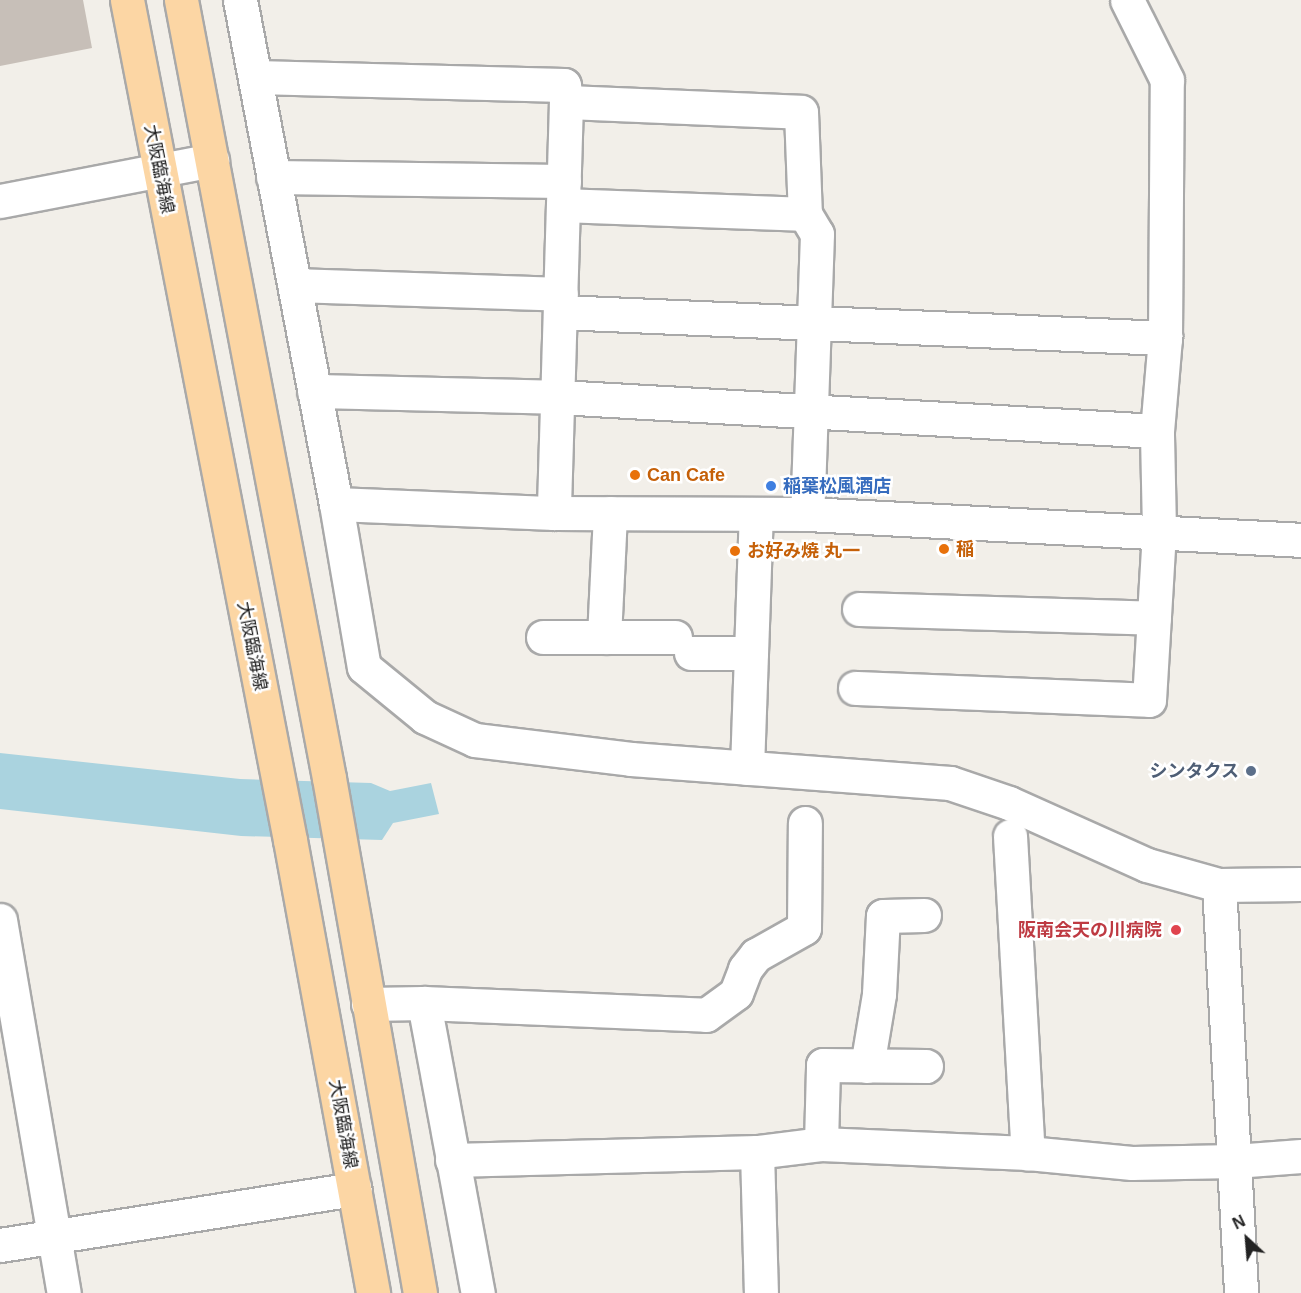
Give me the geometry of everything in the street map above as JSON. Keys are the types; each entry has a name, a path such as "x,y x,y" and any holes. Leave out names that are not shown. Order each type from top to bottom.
{"main road":[{"name":"大阪臨海線","path":"128,0 159,170 278,776 373,1293"},
{"path":"181,0 329,778 420,1293"}],"street":[{"path":"240,0 336,504 364,667 425,717 475,740 631,759 950,783 1009,803 1147,865 1219,885 1301,884"},
{"path":"855,688 1149,700 1159,530 1157,430 1165,338 1167,81 1127,0"},
{"path":"256,76 564,85 567,102 554,513"},
{"path":"567,102 801,112 805,214 817,234 816,323 807,514"},
{"path":"0,201 212,159"},
{"path":"273,177 564,193 805,214"},
{"path":"295,285 816,323 1165,338"},
{"path":"314,391 558,397 1157,430"},
{"path":"336,504 554,513 807,514 1159,530 1301,540"},
{"path":"604,637 610,513"},
{"path":"747,768 756,514"},
{"path":"859,609 1154,618"},
{"path":"543,637 604,637 751,653"},
{"path":"368,1004 424,1003 706,1015 736,993 745,969 756,955 804,928 805,823"},
{"path":"1010,836 1028,1153"},
{"path":"1219,885 1240,1293"},
{"path":"867,1066 879,994 883,916 924,915"},
{"path":"0,920 64,1293"},
{"path":"424,1003 478,1293"},
{"path":"821,1144 823,1065 926,1066"},
{"path":"452,1160 757,1152 821,1144 1028,1153 1132,1163 1235,1161 1301,1156"},
{"path":"757,1152 761,1293"},
{"path":"0,1245 55,1234 355,1188"}],"water":[{"path":"0,753 240,779 371,783 390,791 431,783 439,814 393,823 382,840 241,836 0,809"}],"building":[{"path":"0,0 83,0 92,48 0,66"}],"place":[{"name":"Can Cafe","path":"635,475"},
{"name":"稲葉松風酒店","path":"771,486"},
{"name":"稲","path":"944,549"},
{"name":"お好み焼 丸一","path":"735,551"},
{"name":"シンタクス","path":"1251,771"},
{"name":"阪南会天の川病院","path":"1176,930"}]}
